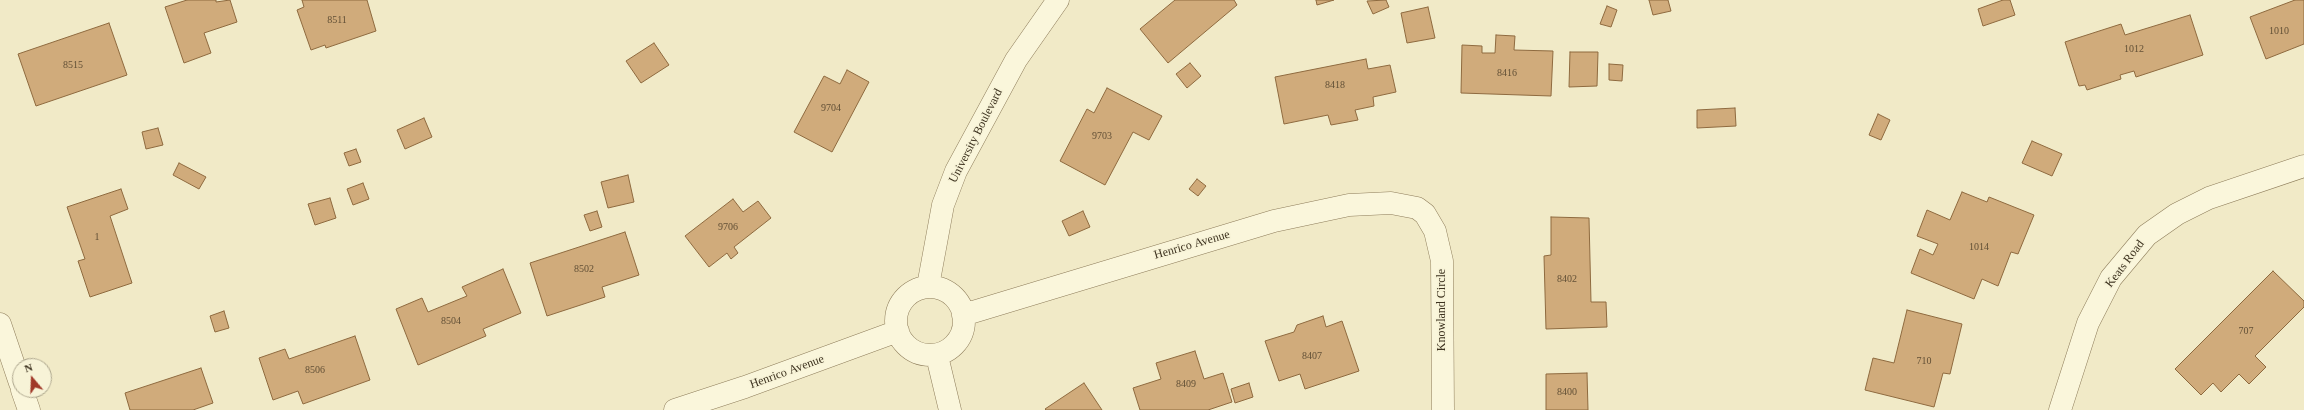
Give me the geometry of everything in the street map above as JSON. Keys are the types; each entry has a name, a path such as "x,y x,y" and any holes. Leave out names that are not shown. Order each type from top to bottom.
{"street":[{"name":"University Boulevard","path":"928,286 943,205 956,171 1016,60 1058,0"},
{"name":"Keats Road","path":"2060,410 2088,323 2111,278 2147,235 2177,214 2209,198 2304,166"},
{"name":"Henrico Avenue","path":"963,315 1274,221 1349,205 1391,203 1417,208 1425,214"},
{"name":"Knowland Circle","path":"1425,214 1435,231 1442,261 1443,410"},
{"path":"928,286 942,288 952,294 958,302 963,315 963,332 957,343 947,352 937,356 912,351 902,341 898,331 896,313 901,301 913,290 928,286"},
{"path":"0,324 12,359"},
{"name":"Henrico Avenue","path":"676,410 745,387 898,331"},
{"path":"937,356 950,410"},
{"path":"25,398 29,410"}],"building":[{"path":"187,0 216,0 216,2 230,0 237,22 204,33 211,53 184,63 165,7"},
{"path":"302,0 367,0 376,31 326,48 325,45 311,50 297,10 304,7"},
{"path":"1175,0 1234,0 1237,5 1168,63 1140,29"},
{"path":"1316,0 1334,0 1317,5"},
{"path":"1386,0 1389,7 1373,14 1367,1"},
{"path":"1649,0 1668,0 1671,11 1653,15"},
{"path":"2003,0 2010,0 2015,15 1983,26 1978,9"},
{"path":"2295,0 2304,0 2304,44 2266,59 2250,17"},
{"path":"1607,6 1617,10 1611,27 1600,24"},
{"path":"1428,7 1435,38 1407,43 1401,13"},
{"path":"2190,15 2203,55 2136,77 2134,71 2120,75 2121,79 2087,90 2085,85 2079,86 2065,42 2121,24 2125,35"},
{"path":"109,23 127,75 36,106 18,54"},
{"path":"1496,35 1515,36 1514,50 1553,51 1551,96 1461,93 1462,45 1482,46 1482,53 1495,53"},
{"path":"654,43 669,65 641,83 626,61"},
{"path":"1570,52 1598,52 1597,86 1569,87"},
{"path":"1366,59 1368,69 1390,65 1396,92 1373,97 1374,106 1355,110 1358,120 1331,125 1328,115 1284,124 1275,77"},
{"path":"1190,63 1201,76 1187,88 1176,74"},
{"path":"1609,64 1623,65 1622,81 1609,80"},
{"path":"847,70 869,82 832,152 794,132 824,76 840,84"},
{"path":"1107,88 1162,116 1149,140 1133,132 1105,185 1060,161 1087,109 1094,113"},
{"path":"1735,108 1736,126 1697,128 1697,110"},
{"path":"1878,114 1890,120 1881,140 1869,135"},
{"path":"424,118 432,137 405,149 397,130"},
{"path":"158,128 163,145 146,149 142,132"},
{"path":"2032,141 2062,154 2052,176 2022,163"},
{"path":"356,149 361,162 349,166 344,153"},
{"path":"179,163 206,177 199,189 173,175"},
{"path":"628,175 634,202 608,208 601,182"},
{"path":"1197,179 1206,186 1198,196 1189,189"},
{"path":"363,183 369,199 353,205 347,189"},
{"path":"121,189 128,209 110,216 132,283 90,297 78,261 85,259 67,207"},
{"path":"1962,192 1987,202 1989,197 2034,215 2018,254 2011,252 1998,286 1982,279 1974,299 1911,273 1920,249 1933,255 1938,244 1917,236 1927,210 1950,220"},
{"path":"330,198 336,218 315,225 308,204"},
{"path":"733,199 743,212 758,201 771,218 734,247 738,253 731,259 727,253 709,267 685,236"},
{"path":"597,211 602,227 590,231 584,215"},
{"path":"1083,211 1090,227 1069,236 1062,221"},
{"path":"1551,217 1589,218 1591,302 1606,302 1607,327 1546,329 1544,256 1551,255"},
{"path":"625,232 639,275 602,287 605,297 547,316 530,263"},
{"path":"503,269 521,313 483,329 486,336 418,365 396,309 422,298 428,312 467,296 462,287"},
{"path":"2273,271 2304,301 2304,307 2255,356 2266,367 2249,384 2239,374 2221,392 2213,383 2201,395 2175,369"},
{"path":"1907,310 1962,324 1950,374 1943,373 1934,407 1865,390 1873,358 1894,363"},
{"path":"224,311 229,328 215,332 210,316"},
{"path":"1323,316 1326,327 1342,321 1359,371 1305,389 1300,374 1279,381 1265,341 1294,332 1297,325"},
{"path":"355,336 370,380 303,404 298,391 273,400 259,358 285,349 289,359"},
{"path":"1195,351 1204,379 1223,373 1232,402 1208,410 1140,410 1133,388 1161,379 1156,363"},
{"path":"201,368 213,403 193,410 130,410 125,393"},
{"path":"1587,373 1588,410 1546,410 1546,374"},
{"path":"1084,383 1102,410 1045,409"},
{"path":"1249,383 1253,397 1235,403 1231,389"}]}
